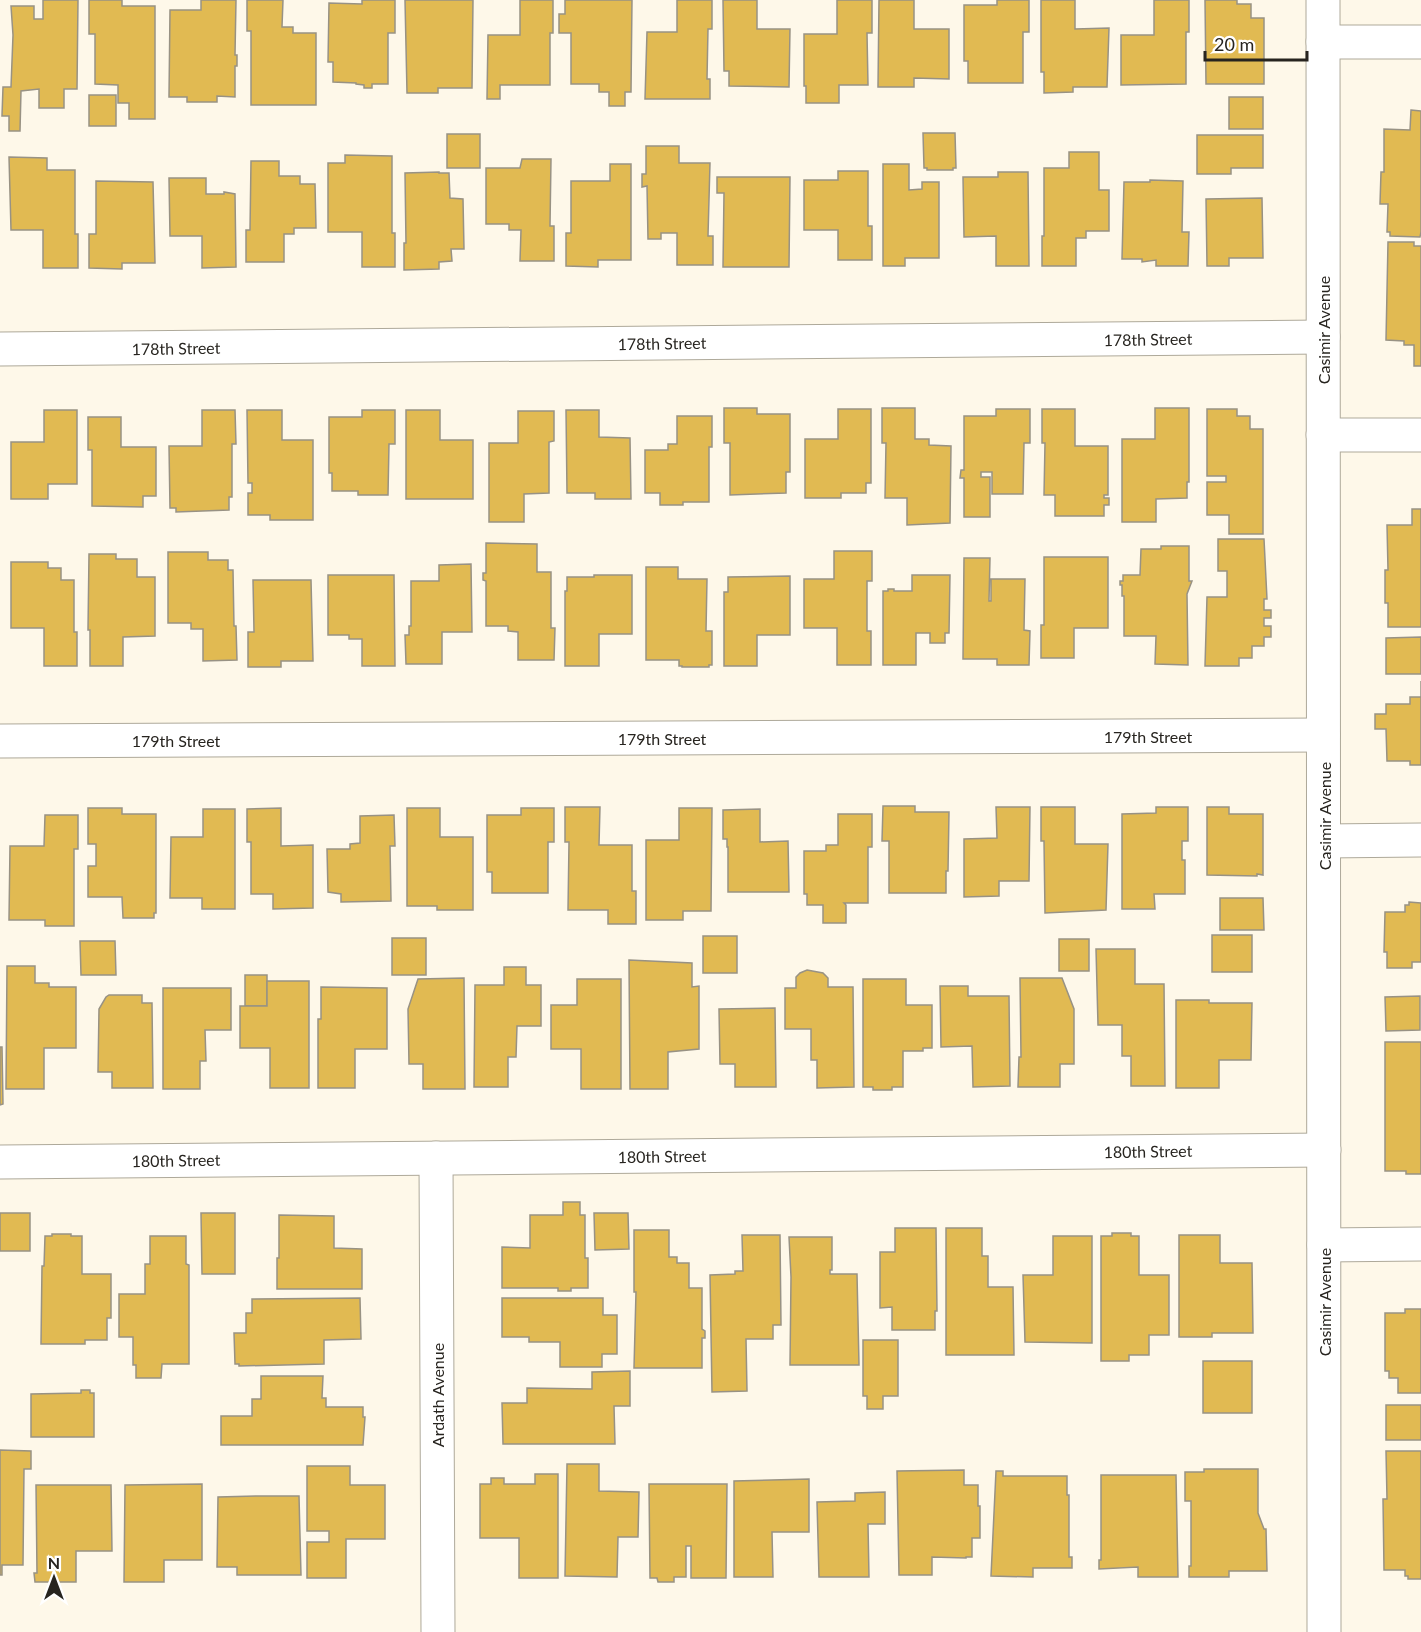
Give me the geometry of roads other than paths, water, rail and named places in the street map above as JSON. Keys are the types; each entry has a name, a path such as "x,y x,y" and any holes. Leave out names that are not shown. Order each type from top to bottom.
{"street":[{"name":"Casimir Avenue","path":"1323,0 1324,1632"},
{"path":"1323,42 1421,42"},
{"name":"178th Street","path":"0,349 1323,338"},
{"path":"1323,435 1421,435"},
{"name":"179th Street","path":"0,741 1323,735"},
{"path":"1324,841 1421,840"},
{"name":"180th Street","path":"0,1162 1324,1150"},
{"name":"Ardath Avenue","path":"436,1158 438,1632"},
{"path":"1324,1245 1421,1244"}]}
